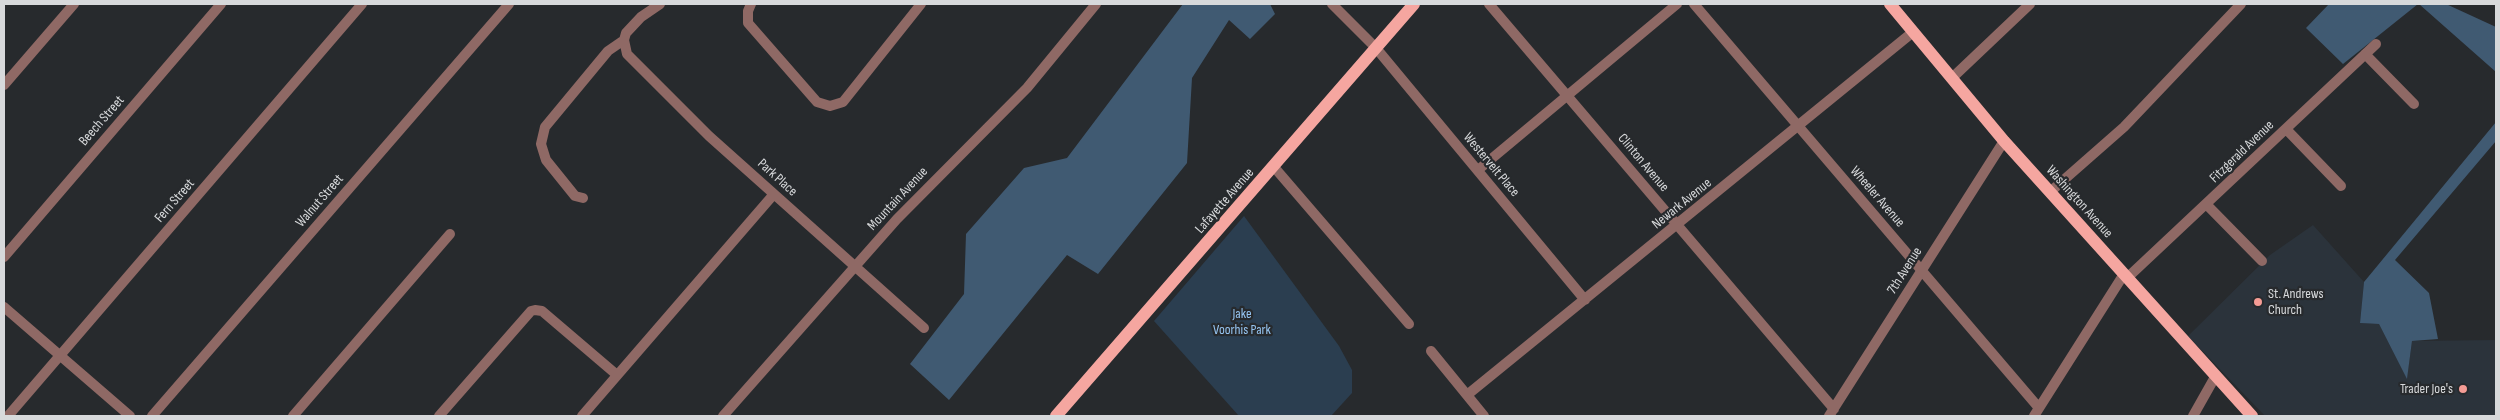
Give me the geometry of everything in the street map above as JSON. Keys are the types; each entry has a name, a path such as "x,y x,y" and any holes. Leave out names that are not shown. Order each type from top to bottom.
{"main road":[{"name":"Lafayette Avenue","path":"1056,416 1414,4"},
{"name":"Washington Avenue","path":"1890,4 2004,141 2252,416"}],"street":[{"path":"4,85 74,4"},
{"name":"Beech Street","path":"4,256 221,4"},
{"name":"Fern Street","path":"8,416 362,4"},
{"name":"Walnut Street","path":"152,416 509,4"},
{"path":"583,198 575,196 546,160 541,144 542,136 550,119 608,51 624,40 626,33 641,17 660,4"},
{"path":"750,6 748,23 817,102 823,105 837,105 843,102 921,4"},
{"name":"Mountain Avenue","path":"723,416 929,185 1027,88 1096,4"},
{"name":"Westervelt Place","path":"1332,4 1376,48 1585,300"},
{"name":"Clinton Avenue","path":"1490,4 1677,225 1831,413"},
{"path":"1478,170 1677,4"},
{"name":"Wheeler Avenue","path":"1694,4 1922,270 2037,412"},
{"path":"1952,78 2030,4"},
{"path":"2050,192 2124,127 2241,4"},
{"name":"Newark Avenue","path":"1467,395 1914,32"},
{"name":"Park Place","path":"624,40 627,54 709,136 924,328"},
{"name":"Fitzgerald Avenue","path":"2037,412 2125,276 2207,205 2376,44"},
{"path":"2365,54 2414,104"},
{"path":"2286,128 2342,186"},
{"name":"7th Avenue","path":"1831,413 2004,141"},
{"path":"1274,167 1408,324"},
{"path":"582,416 774,194"},
{"path":"2207,205 2262,261"},
{"path":"293,416 450,234"},
{"path":"4,307 130,416"},
{"path":"439,416 531,311 542,311 617,375"},
{"path":"1431,351 1484,416"},
{"path":"2193,416 2215,377"}],"shaded area":[{"path":"1183,4 1270,4 1275,14 1250,39 1229,20 1192,78 1187,163 1098,274 1067,255 949,400 910,364 964,294 966,234 1024,168 1067,158"},
{"path":"2329,4 2418,4 2343,64 2306,28"},
{"path":"2419,4 2446,4 2496,27 2496,72"},
{"path":"2496,122 2496,141 2395,260 2429,293 2438,339 2412,341 2407,379 2379,324 2360,323 2364,282"},
{"path":"2313,225 2364,282 2360,323 2379,324 2407,378 2412,341 2496,340 2496,416 2265,416 2188,336 2270,255"}],"green space":[{"name":"Jake Voorhis Park","path":"1244,216 1339,346 1352,370 1352,393 1331,416 1239,416 1154,321"}],"place":[{"name":"St. Andrews Church","path":"2258,302"},
{"name":"Trader Joe's","path":"2463,389"}]}
